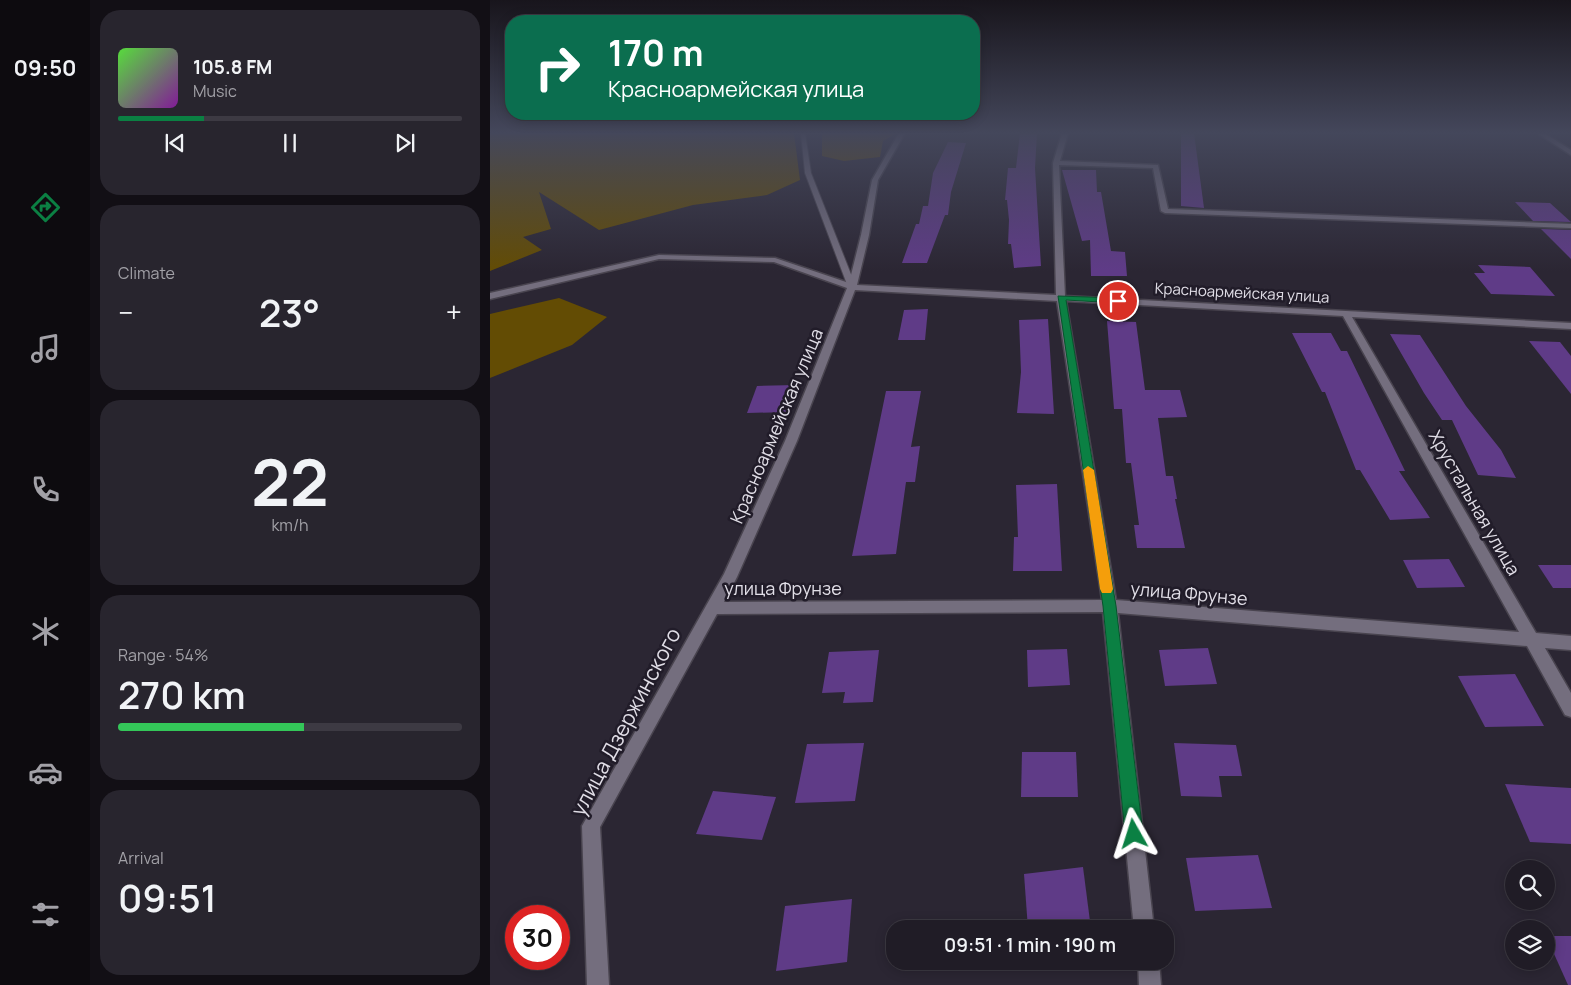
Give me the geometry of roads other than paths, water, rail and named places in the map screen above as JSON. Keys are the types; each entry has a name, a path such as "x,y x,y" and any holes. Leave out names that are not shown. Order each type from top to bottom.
{"street":[{"name":"Красноармейская улица","path":"730,577 790,440 852,287 865,235 876,179"},
{"path":"1057,179 1061,297 1110,606 1143,920"},
{"path":"1159,179 1165,211 1571,226"},
{"path":"490,296 658,257 776,260 852,287"},
{"name":"Красноармейская улица","path":"852,287 1571,326"},
{"name":"Хрустальная улица","path":"1346,314 1534,641 1571,709"},
{"name":"улица Дзержинского","path":"598,985 592,826 730,577"},
{"name":"улица Фрунзе","path":"713,608 1110,606 1571,644"},
{"path":"1149,970 1150,985"}],"lane":[{"path":"810,179 852,287"}]}
